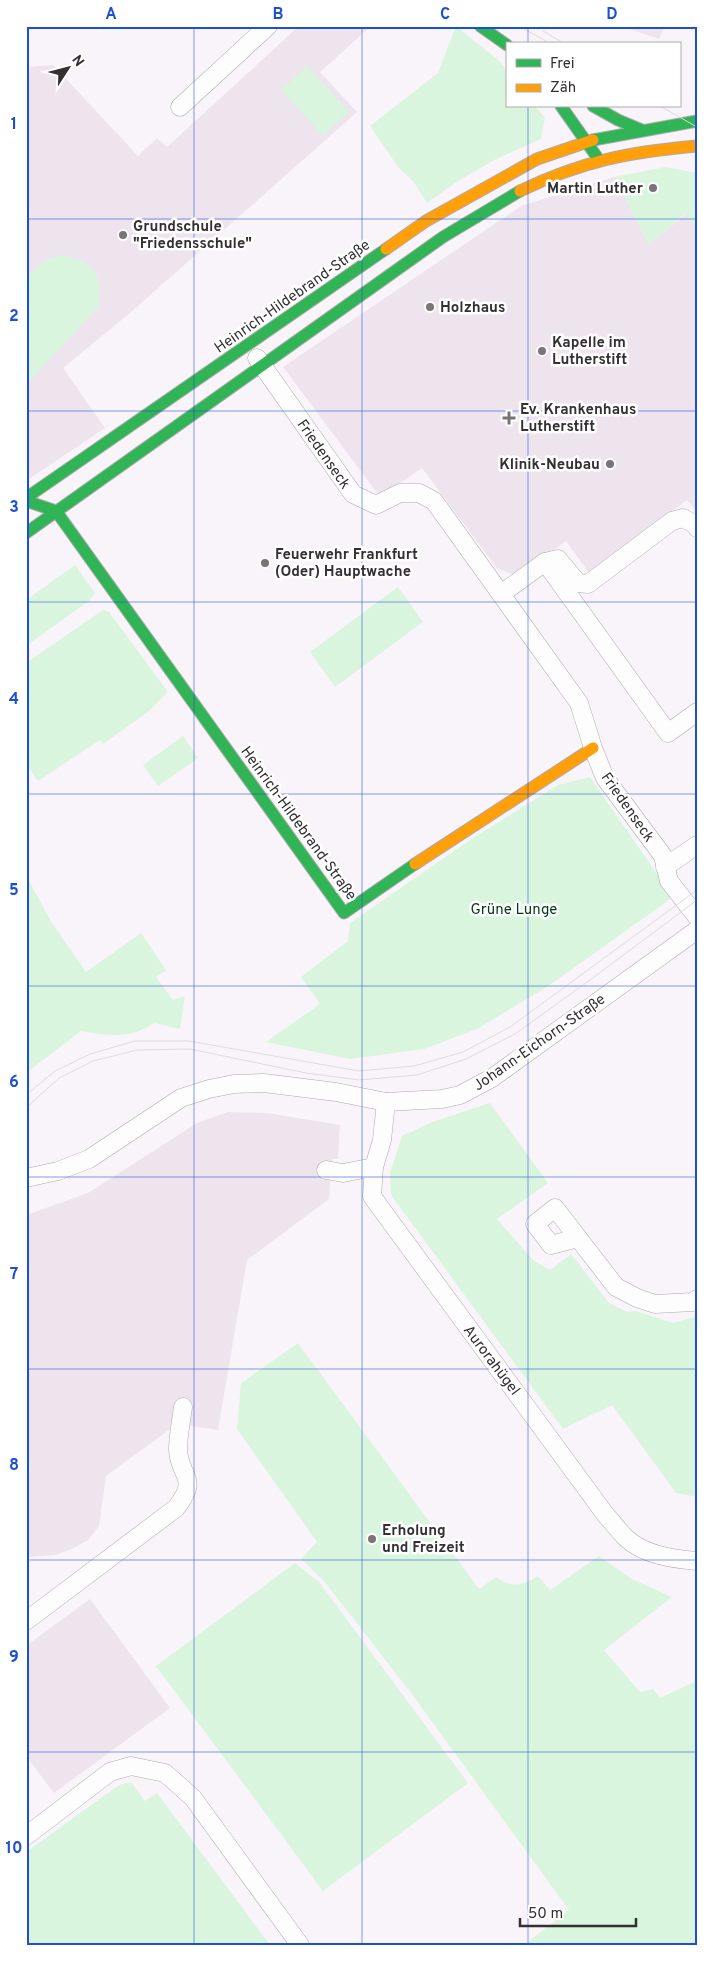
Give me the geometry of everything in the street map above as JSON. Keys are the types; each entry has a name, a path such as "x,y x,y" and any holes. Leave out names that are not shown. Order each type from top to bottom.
{"main road":[{"path":"480,26 506,44"},
{"path":"562,108 599,160"},
{"path":"597,108 618,120 642,130"},
{"name":"Heinrich-Hildebrand-Straße","path":"26,500 426,221 537,159 587,141 697,121"},
{"path":"26,533 443,237 504,198 549,178 599,160 654,150 697,146"},
{"name":"Heinrich-Hildebrand-Straße","path":"26,500 56,511 344,913 441,846 593,748"}],"street":[{"path":"180,107 268,26"},
{"name":"Friedenseck","path":"248,345 353,494 376,505 400,493 419,493 434,501 578,703 605,778 663,856 669,881 697,917"},
{"path":"501,594 545,562 558,559 578,583 588,584 672,521 683,518 694,524 697,528"},
{"path":"545,562 668,733 697,712"},
{"path":"665,867 697,845"},
{"name":"Johann-Eichorn-Straße","path":"26,1178 58,1170 89,1159 181,1098 209,1089 234,1084 264,1084 336,1092 386,1102 442,1099 460,1095 492,1078 697,930"},
{"name":"Aurorahügel","path":"386,1102 382,1140 374,1167 372,1196 605,1514 627,1539 643,1549 674,1559 697,1562"},
{"path":"326,1170 343,1173 374,1167"},
{"path":"578,1238 616,1287 636,1298 655,1304 693,1302 697,1299"},
{"path":"26,1621 176,1508 183,1498 188,1483 178,1452 178,1434 183,1407"},
{"path":"26,1836 110,1772 131,1766 165,1773 193,1798 300,1945"}],"shaded area":[{"name":"Grundschule \"Friedensschule\"","path":"299,26 371,26 320,72 357,112 130,313 63,368 105,428 26,481 26,67 53,65 138,156 157,138 167,147"},
{"path":"621,26 665,26 659,39"},
{"name":"Ev. Krankenhaus Lutherstift","path":"614,177 649,244 686,214 697,228 697,512 687,500 589,573 566,541 518,577 497,568 422,468 380,497 283,367 521,206"},
{"path":"228,1112 267,1113 340,1125 338,1159 332,1159 329,1199 247,1260 218,1430 177,1424 106,1476 99,1526 88,1540 70,1550 55,1555 26,1557 26,1215 88,1193 197,1123"},
{"path":"90,1599 170,1708 54,1793 26,1756 26,1646"}],"green space":[{"path":"456,26 498,60 506,69 506,108 537,108 545,118 541,139 494,160 458,181 427,203 413,181 398,167 370,126 438,73"},
{"path":"307,66 349,112 323,136 281,90"},
{"path":"665,167 697,173 697,228 685,214 649,244 614,177"},
{"path":"65,255 84,263 95,273 100,287 98,307 30,381 26,382 26,279 43,262 52,257"},
{"path":"75,565 95,593 90,600 26,646 26,600"},
{"path":"398,587 423,622 335,687 310,652"},
{"path":"103,610 109,612 168,692 149,711 103,744 100,740 38,781 26,764 26,663"},
{"path":"183,736 198,758 158,786 143,765"},
{"name":"Grüne Lunge","path":"590,777 673,897 550,985 477,1029 424,1049 350,1059 266,1042 320,1004 301,977 348,941 350,923 470,840 558,785"},
{"path":"26,875 50,920 86,972 141,933 166,970 156,977 173,1000 185,996 180,1029 154,1023 137,1032 119,1035 81,1031 26,1073"},
{"path":"490,1103 548,1183 497,1219 534,1261 550,1270 571,1254 609,1303 627,1312 636,1311 673,1323 697,1316 697,1497 676,1493 612,1405 563,1429 391,1195 390,1173 402,1136 430,1123"},
{"path":"298,1343 479,1589 496,1577 507,1583 517,1584 527,1582 538,1576 550,1590 599,1556 632,1579 672,1597 604,1650 640,1692 653,1689 660,1698 697,1681 697,1945 524,1945 569,1910 411,1693 324,1581 301,1559 317,1542 237,1429 241,1383"},
{"path":"295,1563 319,1582 468,1783 323,1891 156,1666"},
{"path":"131,1782 145,1801 157,1793 270,1945 26,1945 26,1852 119,1785"}],"tram line":[{"path":"519,26 547,42"},
{"path":"543,31 562,42"},
{"path":"664,108 697,127"},
{"path":"26,1095 55,1071 90,1054 135,1041 189,1041 359,1071 414,1066 463,1052 510,1027 697,890"},
{"path":"26,1108 59,1078 93,1061 137,1050 190,1049 306,1073 359,1080 417,1075 466,1059 515,1034 697,900"}],"traffic: fast":[{"path":"480,26 506,44"},
{"path":"562,108 597,157"},
{"path":"597,108 642,130"},
{"path":"593,140 697,121"},
{"path":"26,533 443,237 520,191"},
{"path":"26,498 386,249"},
{"path":"26,501 56,511 344,913 415,864"}],"traffic: slow":[{"path":"386,249 426,221 537,159 593,140"},
{"path":"520,191 585,165 649,151 697,146"},
{"path":"415,864 593,748"}],"place":[{"name":"Martin Luther","path":"653,188"},
{"name":"Grundschule \"Friedensschule\"","path":"123,235"},
{"name":"Holzhaus","path":"430,307"},
{"name":"Kapelle im Lutherstift","path":"542,351"},
{"name":"Ev. Krankenhaus Lutherstift","path":"509,418"},
{"name":"Klinik-Neubau","path":"610,464"},
{"name":"Feuerwehr Frankfurt (Oder) Hauptwache","path":"265,563"},
{"name":"Erholung und Freizeit","path":"372,1539"}]}
